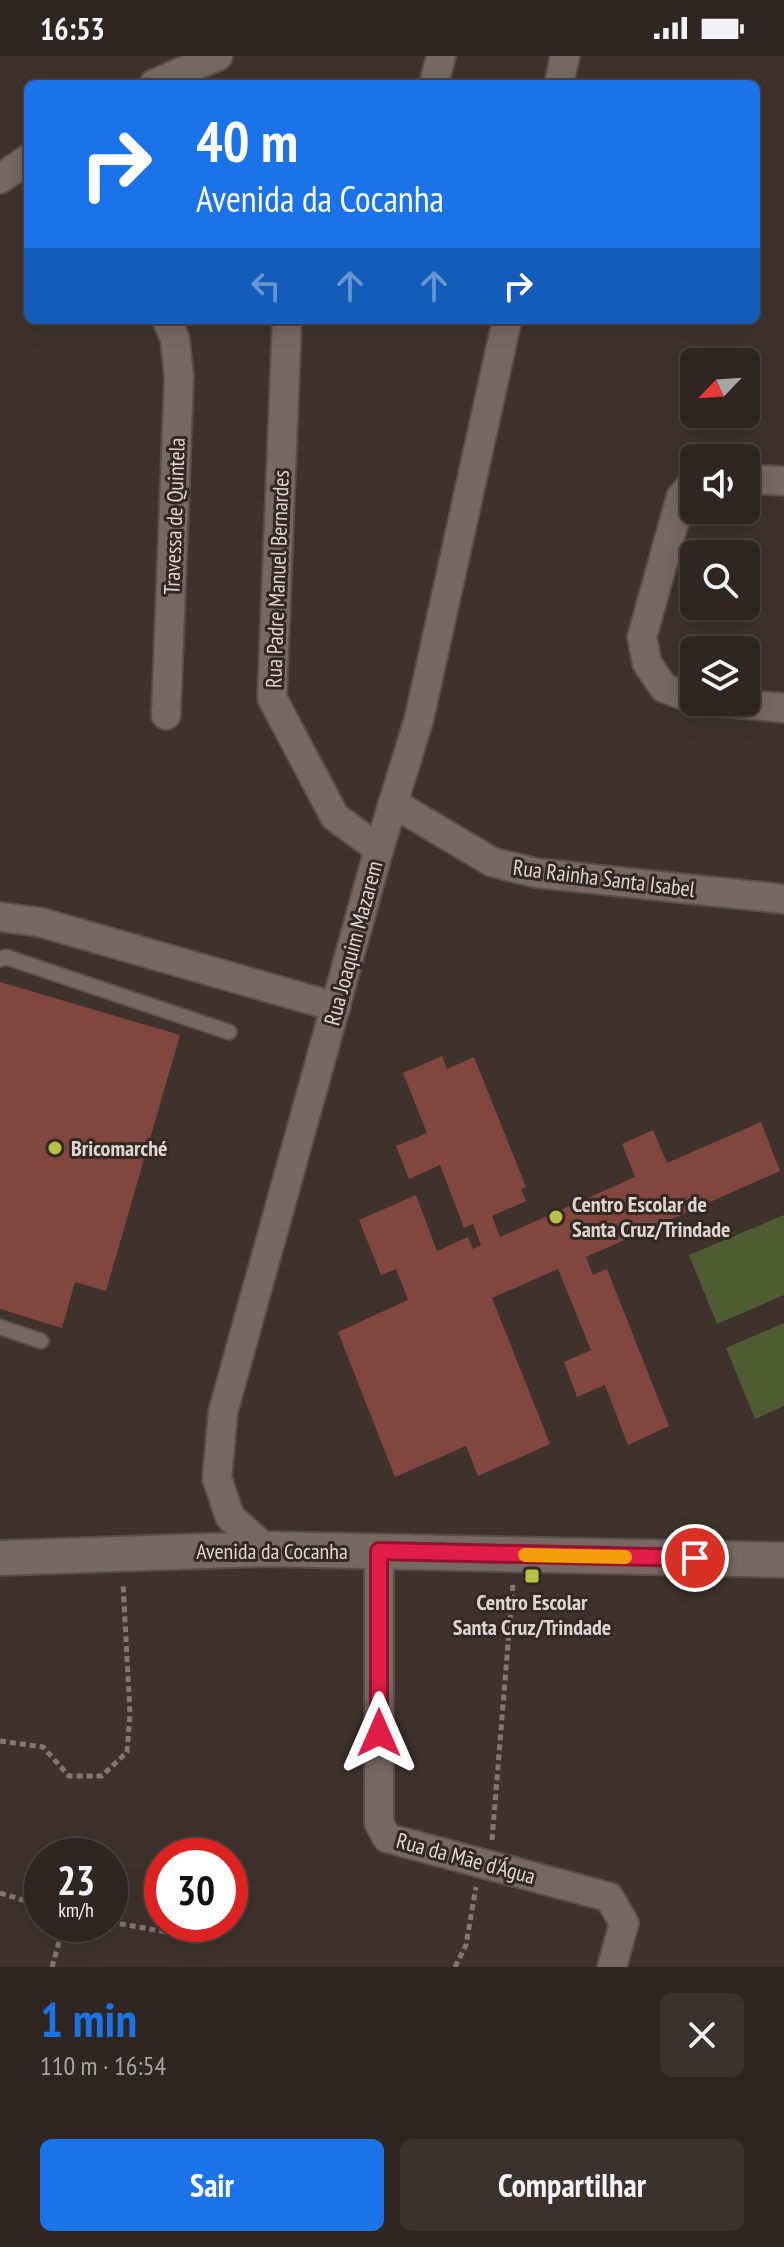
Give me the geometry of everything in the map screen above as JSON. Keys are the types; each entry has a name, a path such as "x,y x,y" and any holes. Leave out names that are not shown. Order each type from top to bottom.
{"street":[{"path":"163,80 218,56"},
{"path":"435,80 441,56"},
{"path":"560,80 565,56"},
{"path":"0,179 24,162"},
{"name":"Travessa de Quintela","path":"166,715 179,377 175,339 169,324"},
{"name":"Rua Padre Manuel Bernardes","path":"287,324 272,698 335,817 379,849"},
{"name":"Rua Joaquim Mazarem","path":"266,1549 230,1517 217,1478 223,1412 379,849 419,719 506,324"},
{"path":"760,480 784,481"},
{"path":"680,501 642,637 647,663 664,688 680,694"},
{"path":"760,706 784,708"},
{"name":"Rua Rainha Santa Isabel","path":"393,803 492,862 536,873 784,899"},
{"path":"0,917 39,922 336,1007"},
{"name":"Avenida da Cocanha","path":"0,1558 122,1551 266,1549 784,1560"},
{"name":"Rua da Mãe d'Água","path":"379,1551 379,1823 387,1838 609,1897 624,1923 612,1967"}],"lane":[{"path":"0,959 6,957 229,1032"},
{"path":"0,1327 41,1341"}],"path":[{"path":"0,1741 43,1747 69,1776 102,1776 127,1752 130,1714 122,1551"},
{"path":"455,1967 466,1945 485,1864 516,1554"},
{"path":"0,1893 24,1900"},
{"path":"52,1967 59,1942"}],"green space":[{"path":"784,1215 784,1295 717,1324 689,1255"},
{"path":"784,1323 784,1406 755,1419 726,1348"}],"building":[{"path":"0,982 180,1035 106,1291 75,1282 62,1328 0,1309"},
{"path":"442,1056 447,1069 474,1057 526,1187 521,1189 526,1201 492,1216 500,1237 635,1177 622,1144 653,1130 667,1163 761,1122 780,1171 586,1257 593,1275 607,1269 669,1426 628,1445 605,1385 577,1397 564,1362 591,1350 558,1269 492,1298 550,1444 478,1476 466,1446 395,1477 338,1332 408,1300 396,1269 381,1275 359,1220 416,1195 437,1251 468,1237 473,1249 481,1245 473,1224 464,1228 440,1165 409,1179 396,1146 427,1133 403,1073"}],"slow traffic":[{"path":"525,1555 625,1557"}],"place":[{"name":"Bricomarché","path":"55,1148"},
{"name":"Centro Escolar de Santa Cruz/Trindade","path":"556,1217"},
{"name":"Centro Escolar Santa Cruz/Trindade","path":"532,1576"}],"route":[{"path":"379,1733 379,1551 695,1558"}]}
